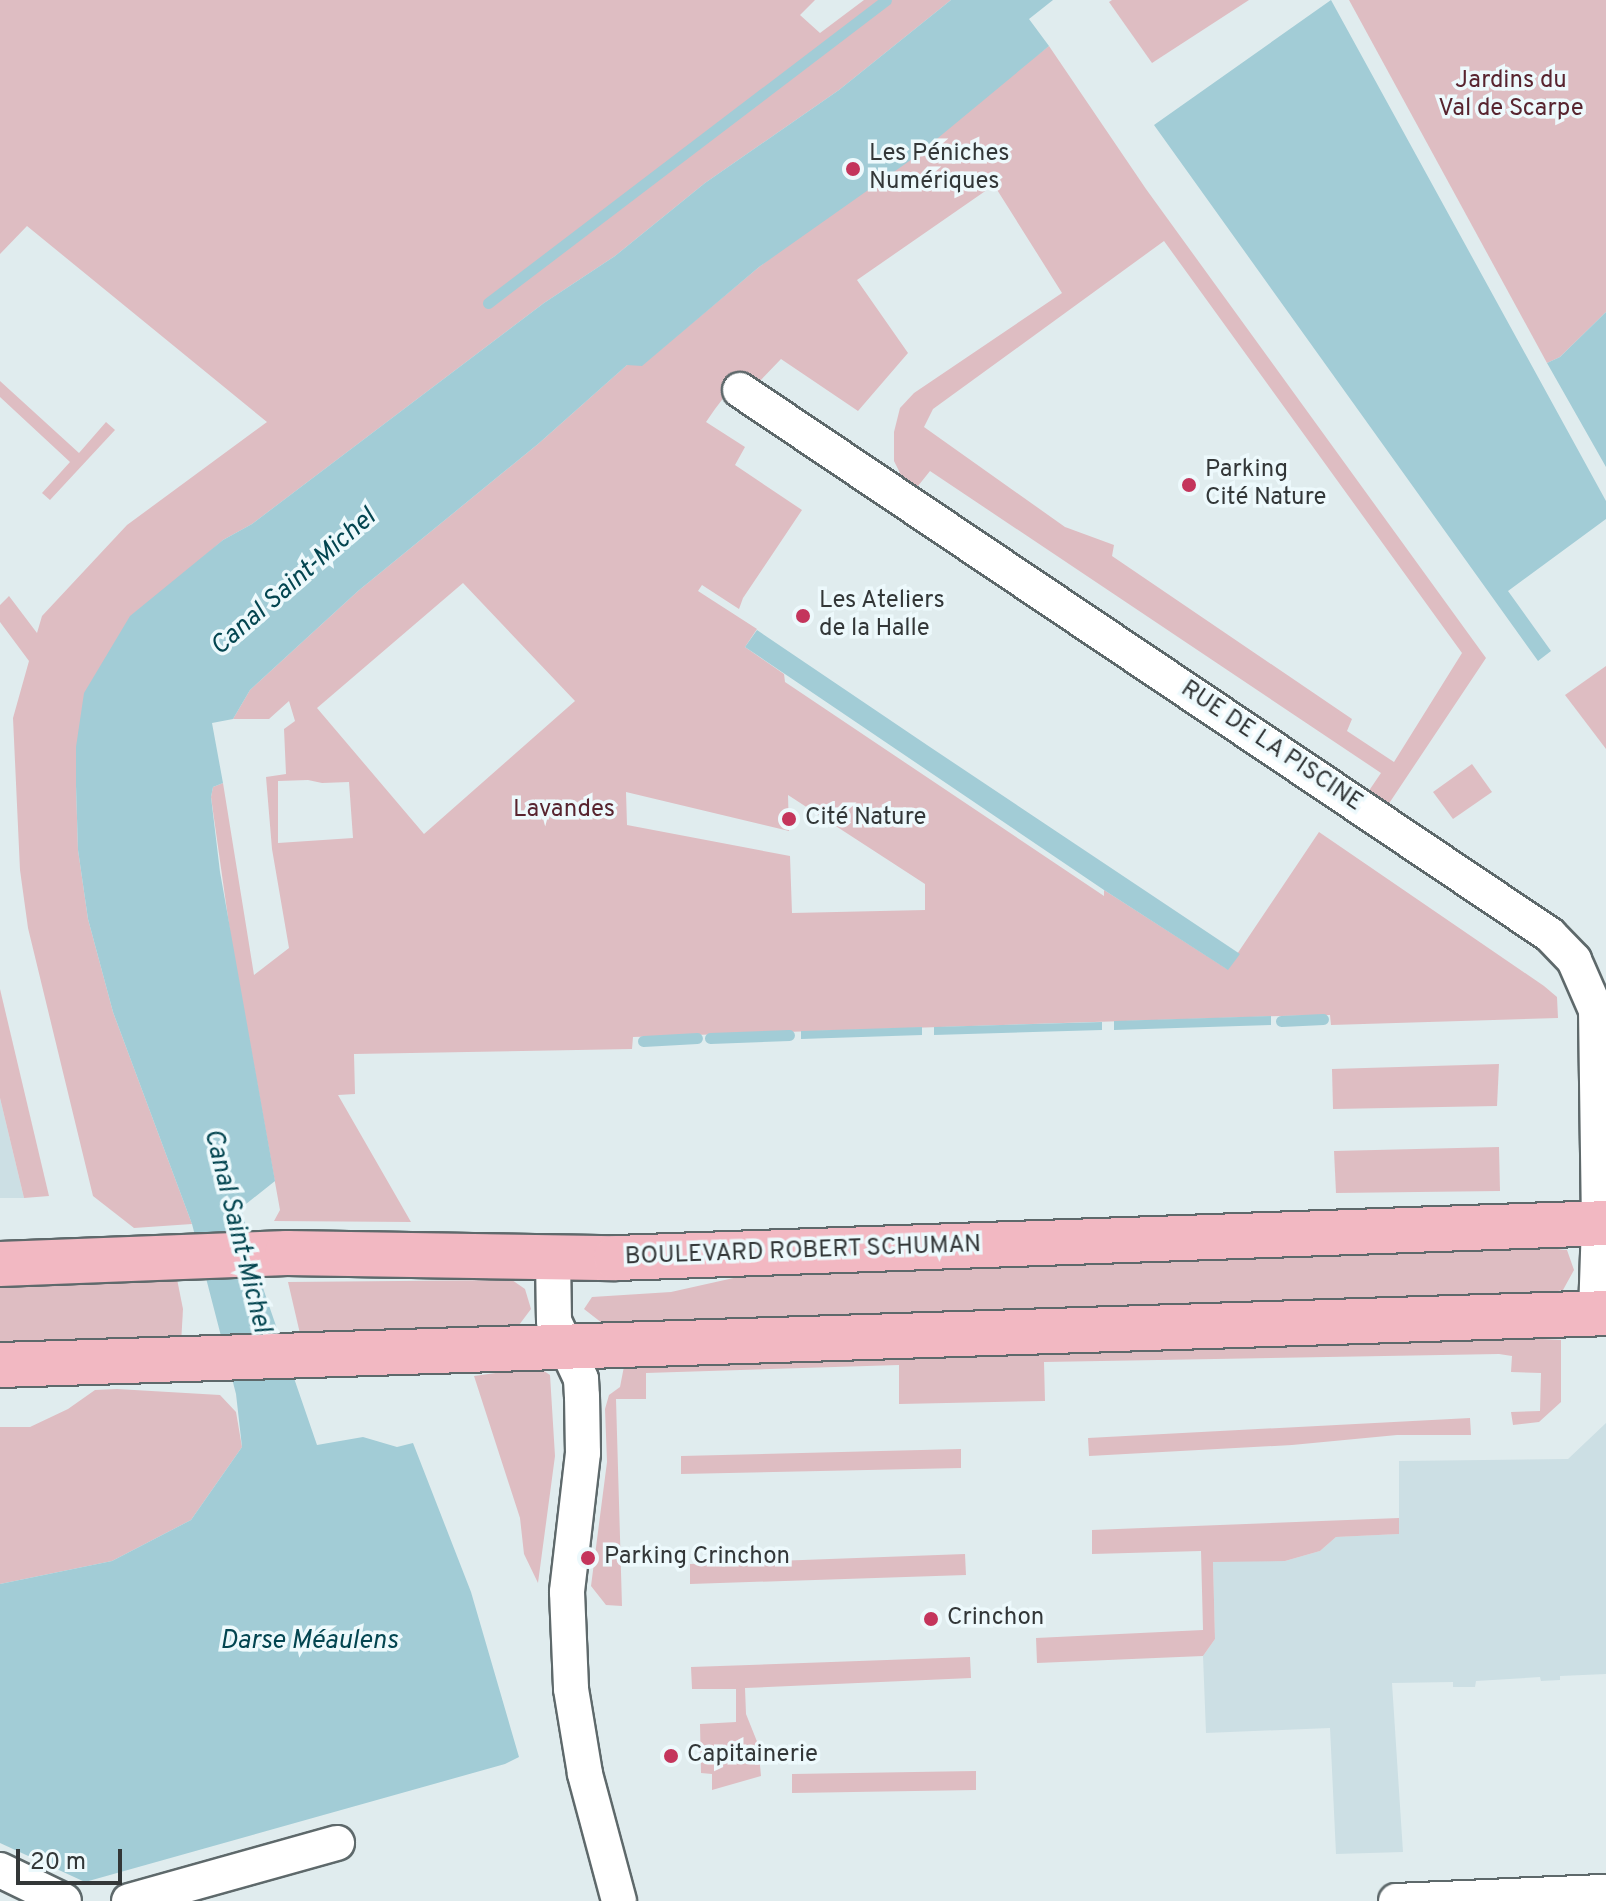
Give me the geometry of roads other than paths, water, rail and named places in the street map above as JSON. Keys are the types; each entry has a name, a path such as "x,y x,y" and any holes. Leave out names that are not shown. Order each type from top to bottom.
{"main road":[{"name":"BOULEVARD ROBERT SCHUMAN","path":"0,1264 287,1253 553,1258 1602,1223"},
{"path":"0,1365 314,1354 582,1356 1601,1313"}],"street":[{"name":"RUE DE LA PISCINE","path":"740,390 1550,935 1574,960 1596,1010 1602,1223 1601,1313"},
{"path":"553,1258 554,1321 582,1356 583,1453 570,1557 566,1635 585,1774 619,1901"},
{"path":"129,1901 337,1843"},
{"path":"0,1870 64,1901"},
{"path":"1396,1901 1606,1892"}],"water":[{"path":"951,0 1053,0 1029,19 1049,46 915,157 759,267 642,366 627,365 538,444 358,591 250,690 233,719 212,723 223,783 213,787 211,797 220,872 275,1181 241,1208 264,1291 317,1445 363,1437 397,1447 413,1443 471,1592 519,1757 505,1764 85,1882 0,1843 0,1584 112,1561 191,1520 242,1447 236,1394 192,1224 113,1012 88,919 78,850 76,786 76,747 84,693 130,616 223,540 252,524 544,303 615,256 705,183 839,90"},
{"path":"1331,0 1606,501 1606,519 1508,591 1551,651 1538,661 1154,125"},
{"path":"1606,312 1606,467 1547,363 1560,357"},
{"path":"757,630 1240,954 1228,970 1104,890 745,647"},
{"path":"1271,1016 1271,1025 1114,1030 1114,1021"},
{"path":"1102,1022 1102,1030 934,1035 934,1027"},
{"path":"922,1027 922,1035 801,1039 801,1031"}],"waterway":[{"path":"488,303 886,0"},
{"path":"1281,1021 1323,1019"},
{"path":"710,1038 789,1035"},
{"path":"643,1041 697,1038"}],"place":[{"name":"Les Péniches Numériques","path":"853,169"},
{"name":"Parking Cité Nature","path":"1189,485"},
{"name":"Les Ateliers de la Halle","path":"803,616"},
{"name":"Cité Nature","path":"789,819"},
{"name":"Parking Crinchon","path":"588,1558"},
{"name":"Crinchon","path":"931,1619"},
{"name":"Capitainerie","path":"671,1756"}],"park label":[{"name":"Jardins du Val de Scarpe","path":"1511,96"},
{"name":"Lavandes","path":"564,811"}],"water label":[{"name":"Canal Saint-Michel","path":"294,583"},
{"name":"Canal Saint-Michel","path":"236,1231"},
{"name":"Darse Méaulens","path":"309,1642"}]}
